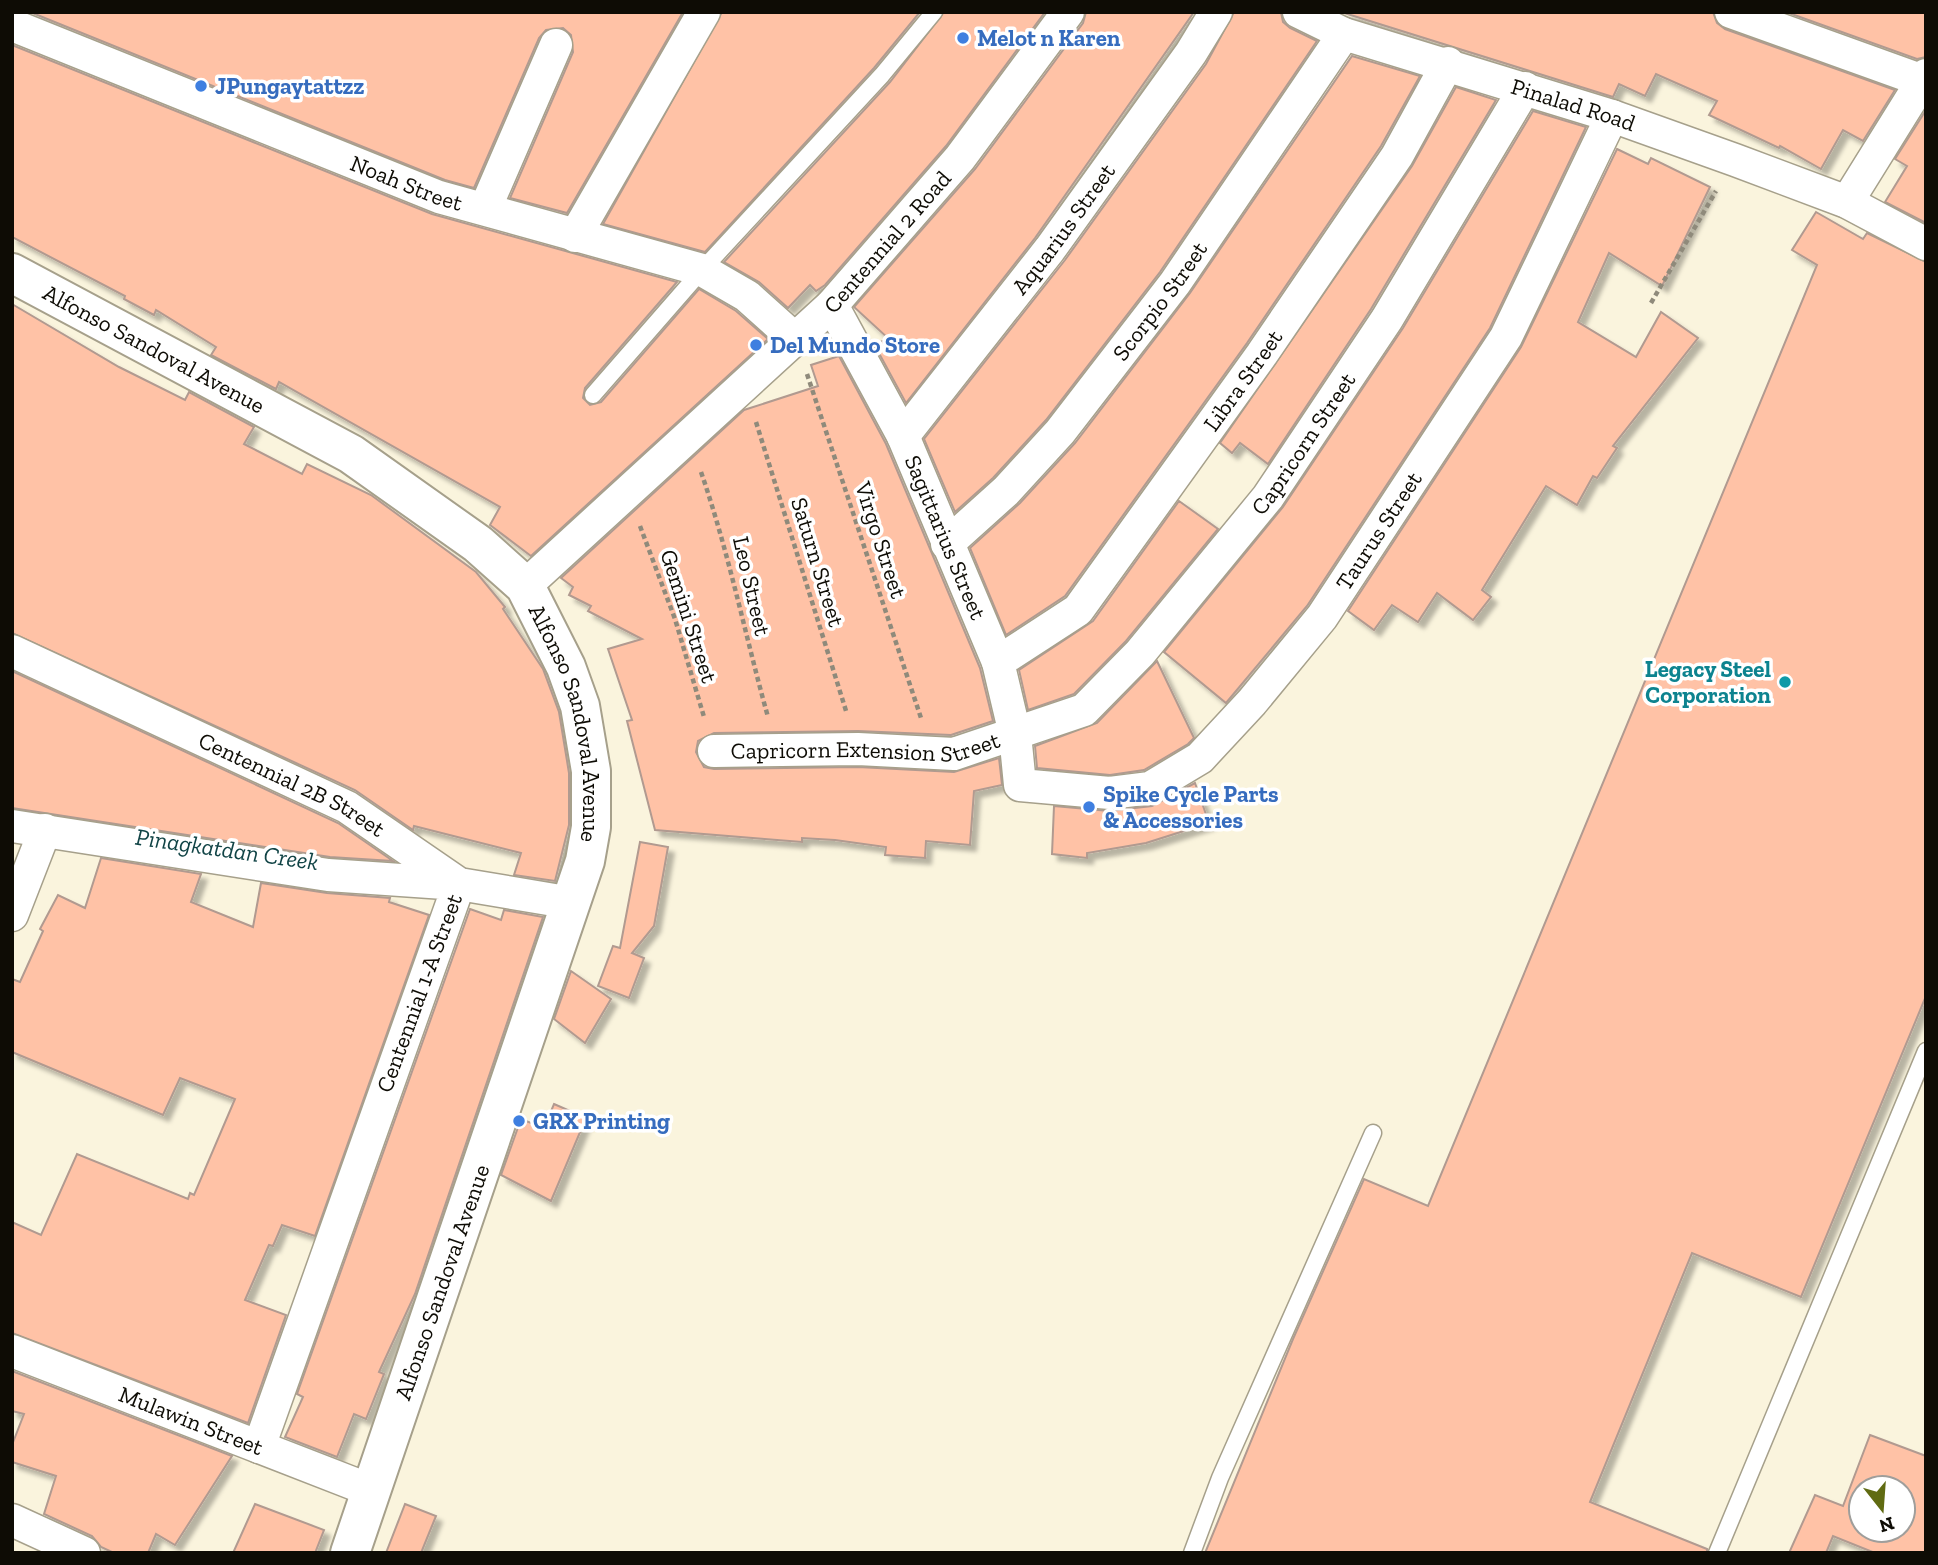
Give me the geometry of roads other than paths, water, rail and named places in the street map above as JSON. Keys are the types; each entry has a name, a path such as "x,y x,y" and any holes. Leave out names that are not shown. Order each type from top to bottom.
{"main road":[{"name":"Alfonso Sandoval Avenue","path":"12,273 351,454 478,544 525,586 571,680 580,706 591,771 591,827 572,903 350,1553"}],"street":[{"path":"575,236 704,12"},
{"name":"Centennial 2 Road","path":"525,586 688,435 796,340 832,304 960,158 1068,12"},
{"name":"Aquarius Street","path":"903,436 1051,249 1191,53 1216,12"},
{"name":"Pinalad Road","path":"1299,12 1344,34 1448,63 1612,116 1847,202 1926,244"},
{"path":"1731,12 1925,79 1847,202"},
{"name":"Noah Street","path":"12,25 439,197 702,270 747,296 796,340"},
{"name":"Scorpio Street","path":"947,544 1006,491 1060,432 1175,283 1344,34"},
{"path":"485,209 556,46"},
{"name":"Libra Street","path":"998,662 1078,610 1262,354 1397,156 1448,63"},
{"name":"Capricorn Street","path":"1014,734 1084,710 1140,653 1268,497 1387,319 1525,88"},
{"name":"Taurus Street","path":"1020,785 1110,793 1150,788 1200,758 1252,702 1322,617 1506,337 1612,116"},
{"name":"Sagittarius Street","path":"832,304 903,436 998,662 1014,734 1020,785"},
{"name":"Centennial 2B Street","path":"12,651 347,807 459,884 572,903"},
{"name":"Capricorn Extension Street","path":"714,751 776,748 858,749 954,754 1014,734"},
{"name":"Centennial 1-A Street","path":"12,826 211,859 328,875 459,884 259,1447"},
{"path":"12,915 45,830"},
{"name":"Mulawin Street","path":"12,1351 370,1490"},
{"path":"12,1520 84,1553"}],"lane":[{"path":"593,395 702,270 882,75 934,12"},
{"path":"1717,1553 1926,1051"},
{"path":"1192,1553 1220,1478 1373,1133"}],"place":[{"name":"Melot n Karen","path":"963,38"},
{"name":"JPungaytattzz","path":"201,86"},
{"name":"Del Mundo Store","path":"756,345"},
{"name":"Legacy Steel Corporation","path":"1785,682"},
{"name":"Spike Cycle Parts & Accessories","path":"1089,807"},
{"name":"GRX Printing","path":"519,1121"}],"water label":[{"name":"Pinagkatdan Creek","path":"227,849"}]}
